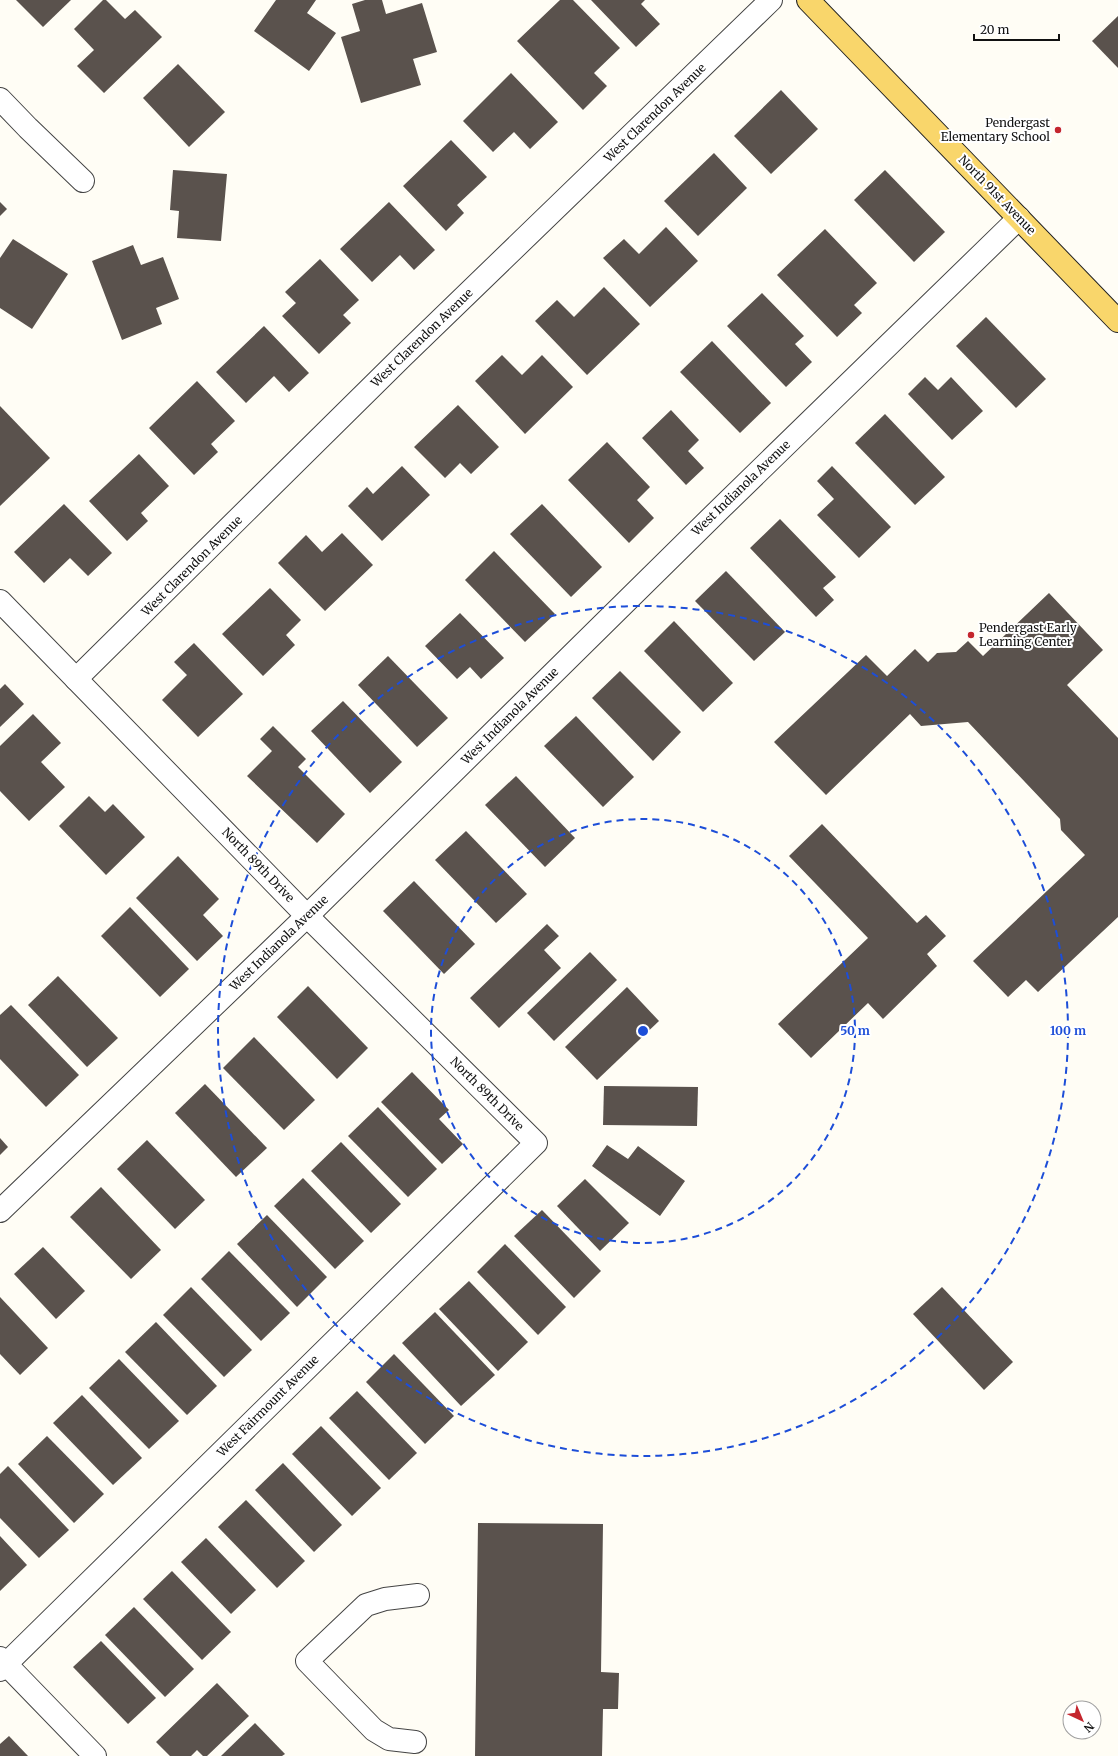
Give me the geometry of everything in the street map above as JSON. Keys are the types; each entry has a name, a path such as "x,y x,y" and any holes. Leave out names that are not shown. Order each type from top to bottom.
{"main road":[{"name":"North 91st Avenue","path":"808,0 1118,321"}],"street":[{"name":"West Clarendon Avenue","path":"76,680 403,356 771,0"},
{"path":"0,99 83,180"},
{"name":"West Indianola Avenue","path":"0,1211 307,916 715,514 1019,218"},
{"name":"North 89th Drive","path":"0,600 76,680 307,916 536,1143"},
{"name":"West Fairmount Avenue","path":"2,1664 536,1143"},
{"path":"415,1742 389,1739 374,1730 307,1661 366,1605 385,1599 418,1595"},
{"path":"2,1664 95,1756"}],"building":[{"path":"16,0 71,0 43,27"},
{"path":"103,0 106,0 125,19 135,10 162,37 104,93 77,66 94,50 74,29"},
{"path":"276,0 316,0 307,13 336,33 309,71 254,31"},
{"path":"365,0 382,0 386,14 422,3 437,52 413,59 421,85 361,103 341,37 360,31 352,4"},
{"path":"560,0 573,0 620,48 594,73 607,86 583,110 517,41"},
{"path":"591,0 645,0 641,4 660,24 636,47"},
{"path":"1118,16 1118,68 1092,41"},
{"path":"178,64 225,112 189,147 143,98"},
{"path":"511,73 558,122 530,149 514,132 493,152 463,121"},
{"path":"781,90 818,129 771,174 734,136"},
{"path":"451,140 487,177 457,205 464,213 446,231 403,186"},
{"path":"714,153 747,188 698,236 664,201"},
{"path":"173,170 227,174 221,241 177,238 179,211 170,210"},
{"path":"885,170 945,232 914,262 854,200"},
{"path":"0,202 7,209 0,216"},
{"path":"389,202 435,250 414,270 400,255 372,282 340,249"},
{"path":"666,227 698,261 650,307 603,258 624,239 639,254"},
{"path":"825,229 877,283 854,305 862,313 837,337 777,275"},
{"path":"13,239 68,274 32,329 0,308 0,258"},
{"path":"133,245 141,265 163,257 179,299 156,308 162,324 122,340 92,261"},
{"path":"320,259 359,300 343,315 351,323 319,354 282,316 296,303 285,292"},
{"path":"604,287 640,324 587,375 535,321 557,300 574,317"},
{"path":"762,293 804,336 795,344 812,362 786,387 727,326"},
{"path":"986,317 1046,379 1016,408 956,346"},
{"path":"264,326 309,373 289,392 274,376 246,403 216,372"},
{"path":"712,341 771,403 740,433 680,372"},
{"path":"502,355 522,375 542,355 573,387 525,434 475,381"},
{"path":"925,377 938,390 951,377 983,411 952,440 908,394"},
{"path":"197,381 235,421 211,444 218,452 194,475 149,428"},
{"path":"458,405 499,447 471,474 460,463 445,478 414,447"},
{"path":"0,406 50,458 0,506"},
{"path":"671,410 699,440 688,451 704,468 686,485 642,438"},
{"path":"885,414 945,477 915,505 855,443"},
{"path":"607,442 650,487 637,500 654,518 629,543 568,480"},
{"path":"139,454 169,486 141,513 148,521 127,541 89,501"},
{"path":"402,466 430,495 382,541 348,506 367,487 373,494"},
{"path":"832,466 891,527 859,558 817,515 834,499 817,481"},
{"path":"64,504 112,553 88,576 70,558 44,583 14,552"},
{"path":"542,504 602,567 571,597 510,534"},
{"path":"780,519 836,577 823,588 834,600 816,617 750,548"},
{"path":"342,533 373,565 325,611 278,563 306,535 322,552"},
{"path":"494,551 555,614 525,642 465,580"},
{"path":"726,571 785,632 754,661 695,601"},
{"path":"270,588 301,620 286,635 295,645 263,676 222,634"},
{"path":"1049,593 1103,650 1067,685 1118,738 1118,917 1038,992 1026,980 1008,997 973,961 1085,855 1061,830 1060,819 968,722 921,726 910,714 826,795 774,742 866,655 887,676 915,649 928,662 937,653 956,652 968,641 983,656"},
{"path":"460,613 504,658 481,679 470,667 457,679 425,646"},
{"path":"674,621 733,683 703,712 644,651"},
{"path":"194,643 243,694 198,737 162,700 187,675 174,662"},
{"path":"388,656 448,718 417,747 358,685"},
{"path":"620,671 681,732 653,761 592,698"},
{"path":"5,684 24,704 0,727 0,689"},
{"path":"343,701 402,762 370,793 311,731"},
{"path":"33,714 61,743 41,762 65,787 29,821 0,791 0,746"},
{"path":"576,716 634,777 603,807 544,746"},
{"path":"273,726 306,759 298,767 345,814 317,843 247,776 272,751 260,739"},
{"path":"516,776 575,838 545,867 485,805"},
{"path":"89,796 105,812 113,804 145,837 106,875 59,826"},
{"path":"822,824 917,923 926,915 946,936 927,954 937,966 883,1019 868,1003 811,1058 778,1024 868,938 789,856"},
{"path":"466,831 527,894 496,923 435,860"},
{"path":"178,856 219,899 203,915 223,936 197,961 136,898"},
{"path":"414,881 475,944 444,974 383,911"},
{"path":"130,907 189,969 160,997 101,936"},
{"path":"547,924 559,936 544,950 561,968 499,1028 470,998"},
{"path":"590,952 617,980 554,1041 527,1013"},
{"path":"58,976 118,1038 87,1067 28,1005"},
{"path":"308,986 368,1048 337,1079 277,1017"},
{"path":"627,987 659,1021 597,1080 565,1047"},
{"path":"11,1005 79,1075 46,1107 0,1059 0,1015"},
{"path":"254,1037 315,1100 284,1130 223,1068"},
{"path":"412,1072 449,1110 439,1119 463,1144 442,1164 381,1102"},
{"path":"205,1084 267,1148 236,1177 175,1113"},
{"path":"604,1086 698,1087 697,1126 603,1125"},
{"path":"378,1107 437,1169 408,1197 348,1136"},
{"path":"0,1138 8,1147 0,1155"},
{"path":"147,1140 205,1200 175,1229 117,1169"},
{"path":"341,1142 401,1204 371,1233 311,1171"},
{"path":"607,1145 628,1159 638,1146 685,1181 660,1216 592,1166"},
{"path":"303,1178 364,1241 335,1269 274,1206"},
{"path":"585,1179 629,1223 600,1251 557,1206"},
{"path":"101,1187 161,1250 131,1279 70,1217"},
{"path":"542,1210 601,1271 574,1298 514,1236"},
{"path":"267,1215 327,1277 297,1307 237,1244"},
{"path":"505,1244 566,1307 538,1335 477,1272"},
{"path":"43,1247 85,1291 56,1319 14,1274"},
{"path":"229,1251 290,1313 261,1341 201,1279"},
{"path":"469,1281 528,1342 498,1371 439,1309"},
{"path":"191,1287 252,1350 224,1377 163,1315"},
{"path":"942,1287 1013,1362 984,1390 913,1314"},
{"path":"0,1297 48,1348 20,1375 0,1354"},
{"path":"435,1312 495,1375 461,1406 402,1343"},
{"path":"156,1322 217,1386 187,1415 125,1352"},
{"path":"394,1354 454,1416 425,1444 366,1382"},
{"path":"119,1359 179,1421 149,1449 89,1388"},
{"path":"357,1391 417,1453 389,1480 329,1418"},
{"path":"82,1395 142,1458 113,1485 53,1423"},
{"path":"321,1426 381,1488 352,1516 292,1454"},
{"path":"47,1436 104,1494 74,1523 18,1464"},
{"path":"283,1463 342,1525 314,1552 255,1490"},
{"path":"8,1466 69,1530 39,1558 0,1518 0,1474"},
{"path":"246,1500 305,1561 277,1588 218,1527"},
{"path":"478,1523 603,1524 601,1672 619,1673 618,1709 603,1709 602,1756 475,1756"},
{"path":"0,1536 27,1565 0,1591"},
{"path":"206,1538 256,1590 231,1614 181,1562"},
{"path":"172,1571 231,1632 202,1660 143,1599"},
{"path":"134,1607 194,1669 165,1697 105,1635"},
{"path":"101,1641 156,1698 128,1724 73,1667"},
{"path":"217,1683 249,1716 207,1756 203,1756 197,1750 191,1756 170,1756 156,1742"},
{"path":"255,1723 285,1754 282,1756 221,1756"},
{"path":"9,1736 28,1756 0,1756 0,1744"}],"place":[{"name":"Pendergast Elementary School","path":"1058,130"},
{"name":"Pendergast Early Learning Center","path":"971,635"}]}
